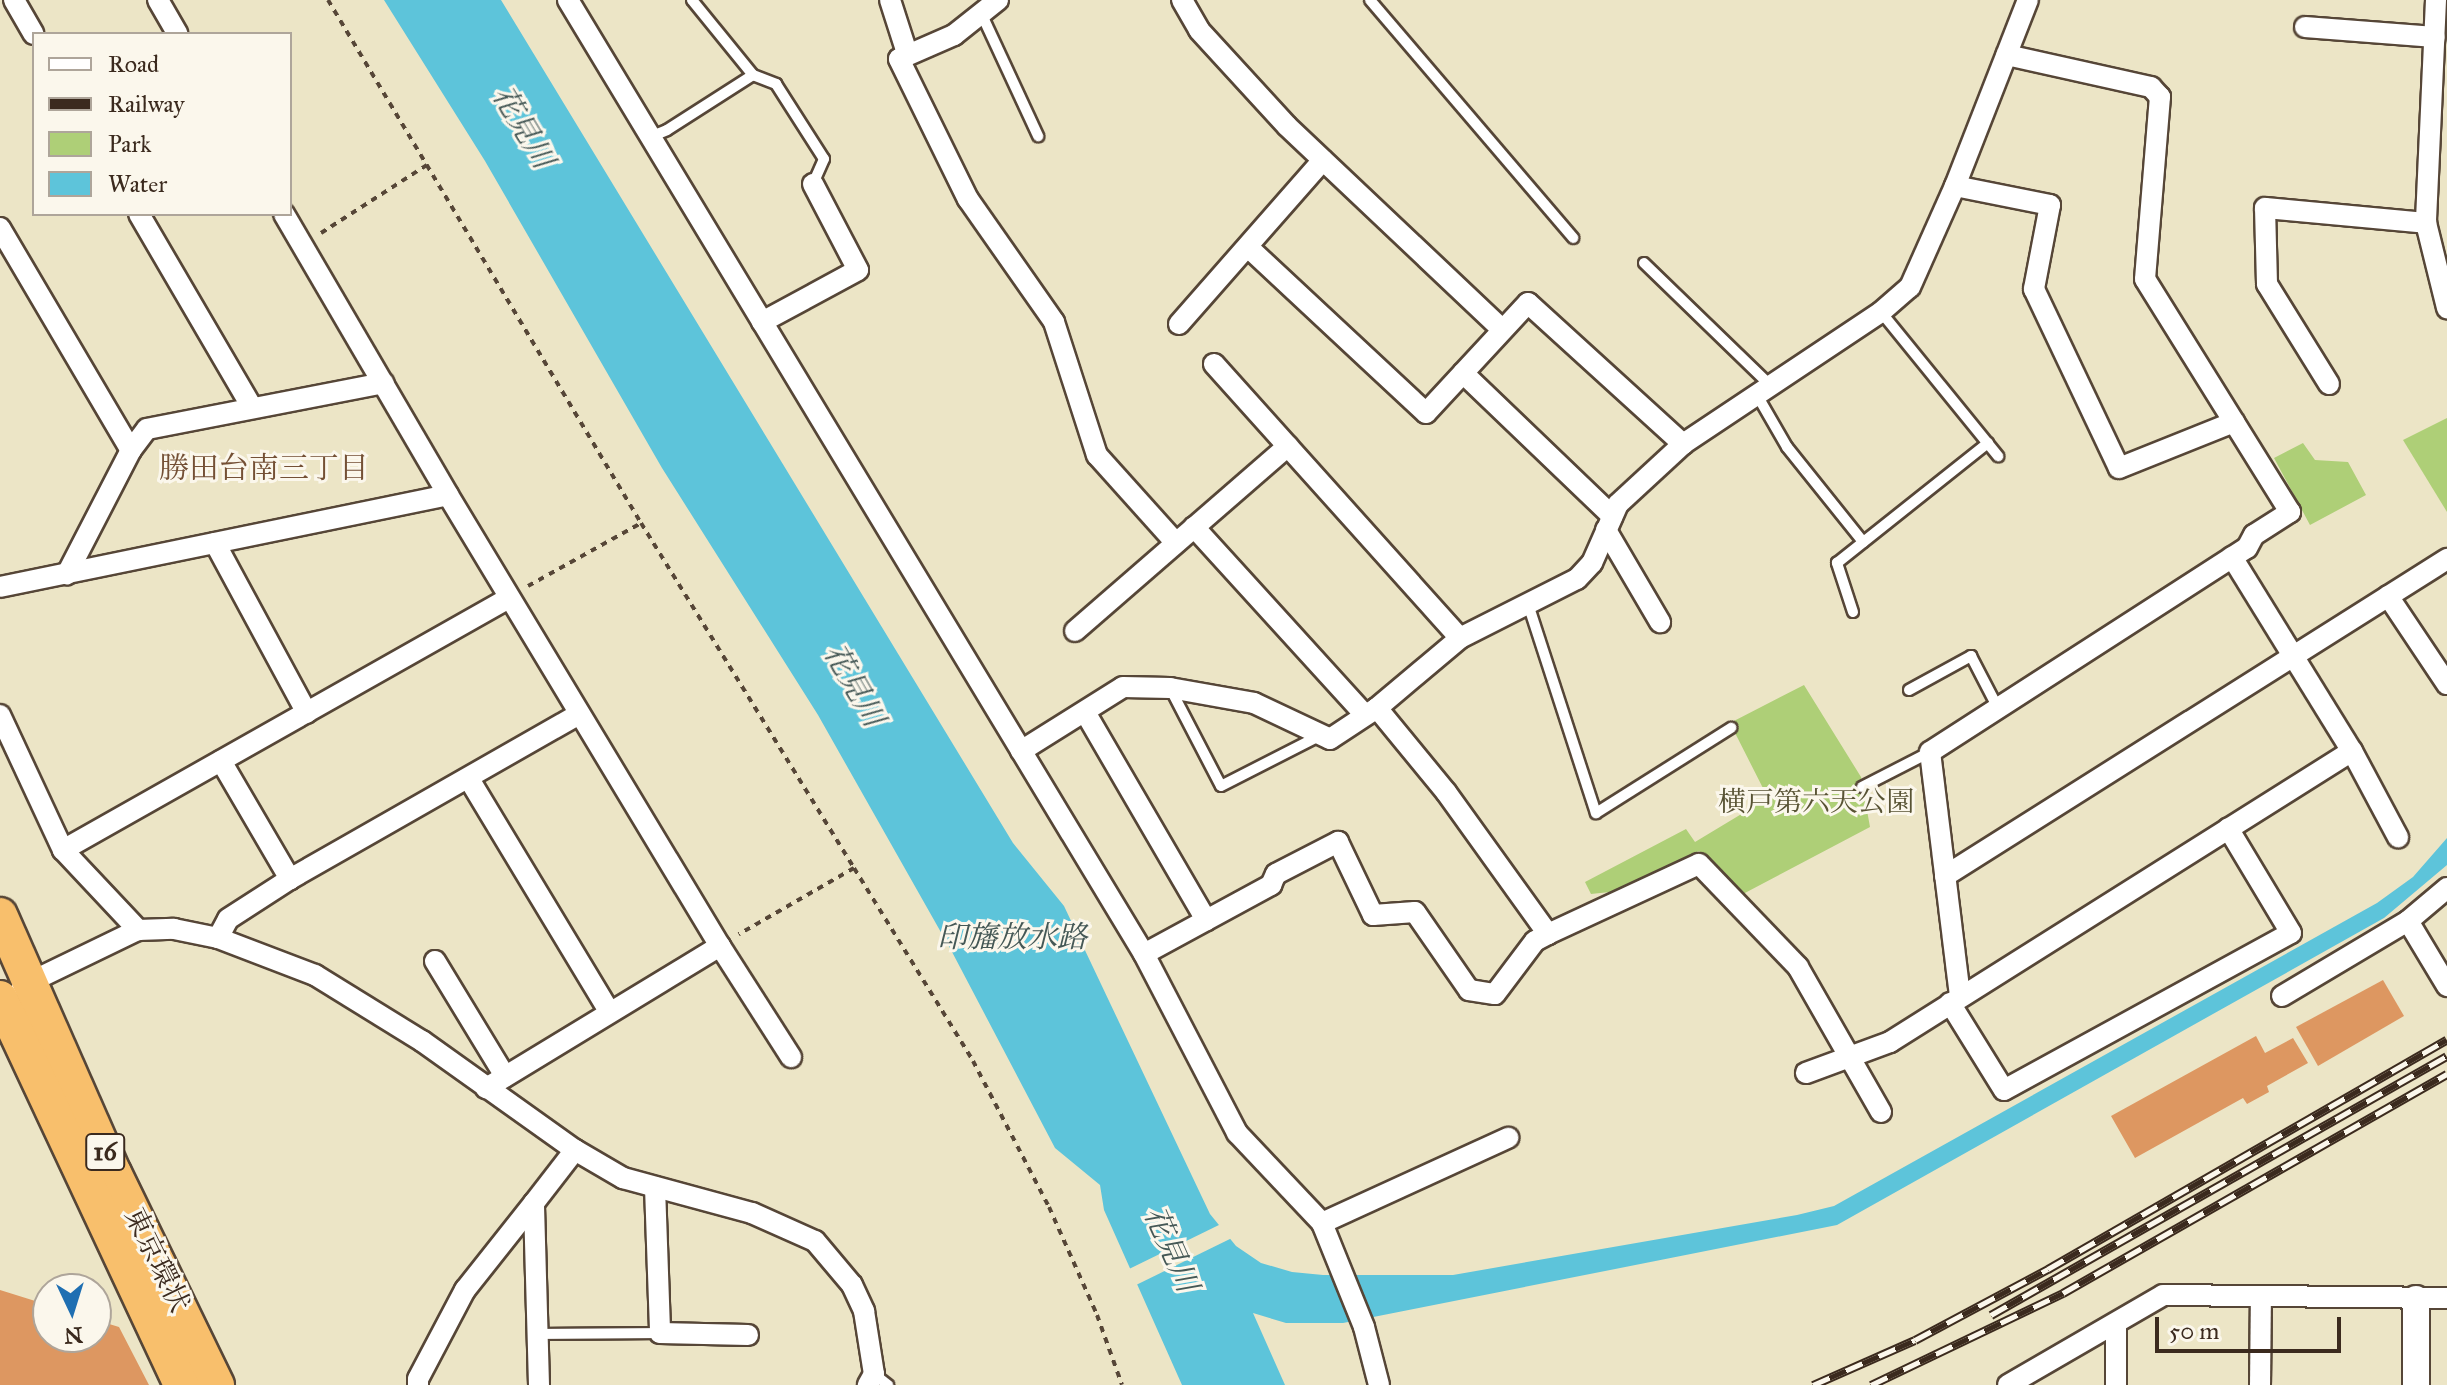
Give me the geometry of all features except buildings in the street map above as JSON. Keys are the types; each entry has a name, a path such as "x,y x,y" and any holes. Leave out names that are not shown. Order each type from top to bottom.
{"highway":[{"name":"東京環状","path":"0,915 9,992 181,1385"},
{"name":"東京環状","path":"9,992 217,1385"}],"street":[{"path":"14,0 33,32"},
{"path":"158,0 177,32"},
{"path":"568,0 1144,954 1237,1133 1322,1223 1364,1327 1379,1385"},
{"path":"890,0 907,53"},
{"path":"998,0 954,35 899,59 968,199 1054,322 1097,455 1176,543"},
{"path":"1182,0 1199,30 1323,160 1502,329"},
{"path":"1021,751 1123,687 1170,688 1254,703 1330,739 1371,712 1460,638 1577,579 1592,563 1618,504 1683,444 1881,312 1917,277 2028,0"},
{"path":"2436,0 2426,223 2447,308"},
{"path":"2305,27 2435,37"},
{"path":"2007,55 2151,87 2160,97 2145,279 2290,512 2254,535 2247,548 1930,752 1945,876 1955,1000 2004,1090 2291,933 2228,828"},
{"path":"1179,324 1249,248 1323,160"},
{"path":"762,322 858,270 813,184"},
{"path":"1955,186 2050,205 2034,289 2119,468 2234,422"},
{"path":"2329,384 2267,284 2265,208 2426,223"},
{"path":"140,216 252,407"},
{"path":"285,216 509,598 791,1057"},
{"path":"0,228 131,450"},
{"path":"1249,248 1426,413 1528,303 1683,444"},
{"path":"1214,364 1460,638"},
{"path":"1463,373 1609,523 1660,622"},
{"path":"67,574 131,450 147,429 384,383"},
{"path":"1075,631 1288,446"},
{"path":"0,587 448,495"},
{"path":"1194,527 1456,805 1548,934"},
{"path":"215,543 307,713"},
{"path":"2232,557 2352,751 2398,837"},
{"path":"1945,876 2447,559"},
{"path":"2388,596 2447,684"},
{"path":"63,850 509,598"},
{"path":"1085,712 1206,920"},
{"path":"218,938 228,919 290,879 579,714"},
{"path":"0,715 63,850 138,930"},
{"path":"1806,1073 1890,1042 2352,751"},
{"path":"221,761 290,879"},
{"path":"469,779 609,1011"},
{"path":"1144,954 1271,885 1276,874 1338,842 1373,915 1415,912 1469,990 1495,994 1535,941 1699,864 1798,967 1881,1112"},
{"path":"2282,996 2408,921 2447,888"},
{"path":"2408,921 2447,986"},
{"path":"9,992 138,930 174,929 218,938 315,975 422,1041 575,1150 623,1178 752,1213 815,1241 852,1285 864,1311 877,1381"},
{"path":"486,1088 720,946"},
{"path":"435,961 505,1076"},
{"path":"1322,1223 1508,1138"},
{"path":"418,1385 418,1379 465,1290 575,1150"},
{"path":"655,1187 660,1333 748,1335"},
{"path":"534,1203 539,1385"},
{"path":"2008,1385 2163,1295 2447,1298"},
{"path":"2260,1385 2261,1296"},
{"path":"2416,1299 2416,1385"},
{"path":"2116,1325 2116,1385"}],"lane":[{"path":"692,0 753,75 776,84 824,159 813,184"},
{"path":"1370,0 1573,238"},
{"path":"981,13 1038,136"},
{"path":"650,137 667,130 753,75"},
{"path":"1644,263 1764,390 1787,447 1863,542"},
{"path":"1881,312 1998,456"},
{"path":"1853,612 1837,563 1988,443"},
{"path":"1528,604 1596,813 1731,728"},
{"path":"1909,690 1971,656 1998,708"},
{"path":"1170,688 1221,786 1320,735"},
{"path":"1862,787 1930,752"},
{"path":"539,1334 660,1333"}],"path":[{"path":"328,0 641,523 973,1061 1049,1207 1097,1315 1122,1385"},
{"path":"302,246 427,165"},
{"path":"509,598 641,523"},
{"path":"720,946 854,868"}],"green space":[{"path":"2447,418 2447,512 2403,440"},
{"path":"2303,443 2315,460 2348,462 2366,495 2310,525 2274,458"},
{"name":"横戸第六天公園","path":"1804,685 1861,777 1870,827 1743,894 1699,851 1619,891 1591,894 1585,882 1686,829 1695,842 1768,798 1730,723"}],"water":[{"name":"印旛放水路","path":"384,0 501,0 1013,843 1064,906 1210,1214 1236,1246 1261,1263 1292,1272 1323,1275 1453,1275 1834,1206 2377,903 2413,877 2447,838 2447,865 2384,918 1837,1225 1343,1323 1286,1323 1253,1313 1285,1385 1182,1385 1104,1210 1100,1185 1055,1148 951,950 818,715 662,468 485,161"}],"pier":[{"path":"1223,1223 1234,1237 1134,1286 1127,1270"}],"railway":[{"path":"1813,1385 1915,1340 2048,1269 2447,1040"},
{"path":"1991,1315 2447,1056"},
{"path":"1871,1385 2063,1293 2447,1074"}],"district":[{"name":"勝田台南三丁目","path":"264,468"}],"water label":[{"name":"花見川","path":"523,127"},
{"name":"花見川","path":"854,685"},
{"name":"花見川","path":"1171,1249"}]}
